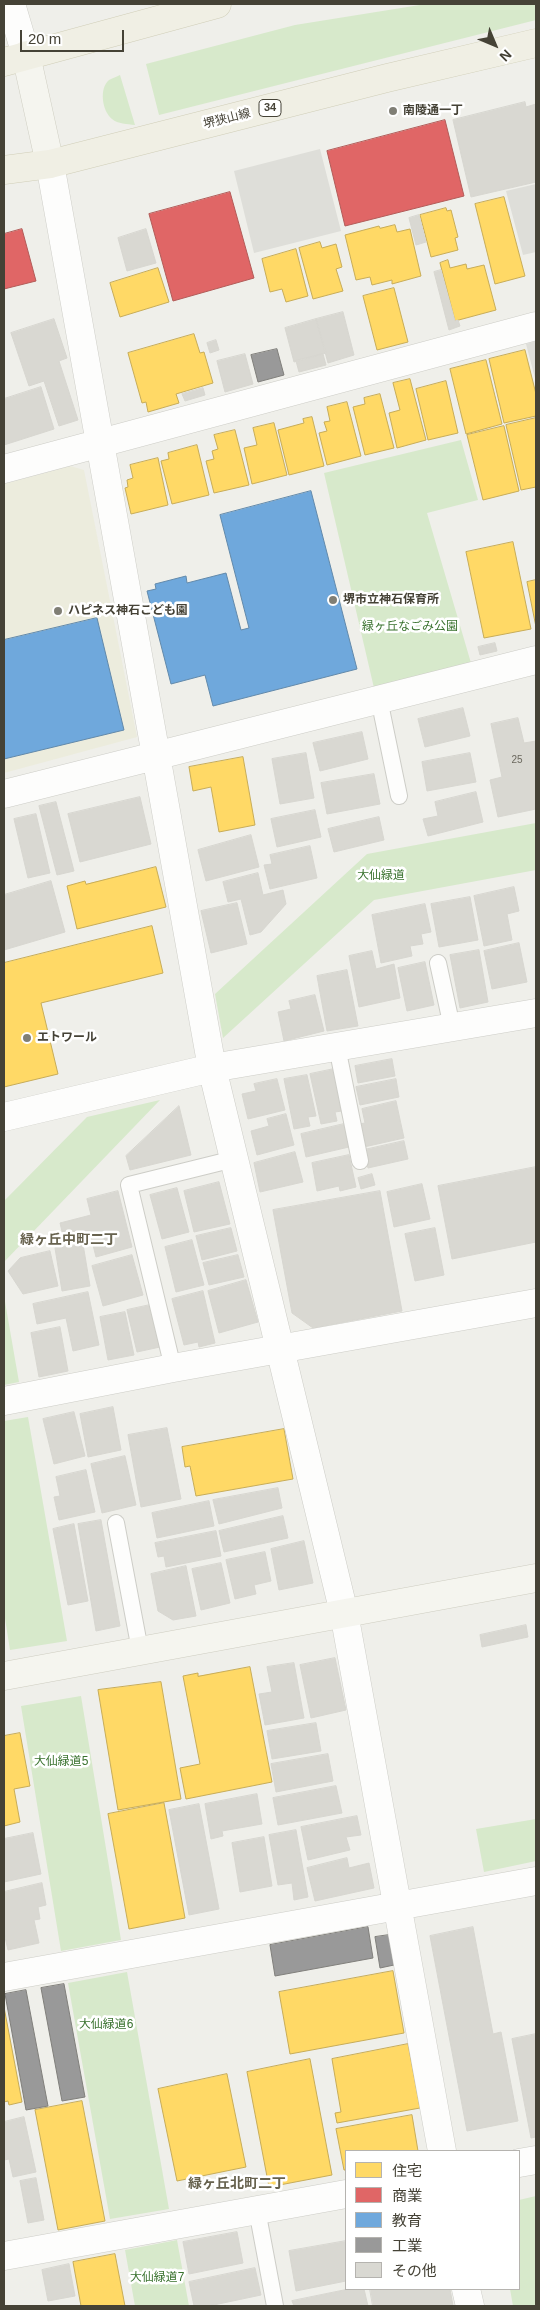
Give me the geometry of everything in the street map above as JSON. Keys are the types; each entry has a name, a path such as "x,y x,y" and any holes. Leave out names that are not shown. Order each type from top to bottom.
{"main road":[{"path":"15,58 217,4"},
{"name":"堺狭山線","path":"4,170 50,164 387,78 536,43"}],"street":[{"path":"11,4 15,58 50,164 212,1068 344,1613 442,2150"},
{"path":"4,469 536,326"},
{"path":"4,794 536,660"},
{"path":"4,1117 212,1068 536,1013"},
{"path":"4,1402 173,1368 536,1303"},
{"path":"4,1676 536,1578"},
{"path":"4,1977 536,1881"},
{"path":"520,2163 536,2160"},
{"path":"4,2256 345,2194"},
{"path":"466,2290 470,2306"}],"lane":[{"path":"379,700 399,796"},
{"path":"438,964 452,1027"},
{"path":"337,1047 360,1161"},
{"path":"173,1368 129,1185 234,1158"},
{"path":"116,1523 140,1650"},
{"path":"257,2210 275,2306"}],"shaded area":[{"path":"320,149 341,231 254,253 234,171"},
{"path":"536,184 536,252 523,255 506,191"},
{"path":"536,341 536,382 526,344"},
{"name":"ハピネス神石こども園","path":"70,466 84,470 137,737 4,773 4,484"}],"green space":[{"path":"426,4 536,4 536,20 159,115 146,64 295,25"},
{"path":"120,75 135,125 114,121 104,105 103,94 106,84 109,80"},
{"name":"緑ヶ丘なごみ公園","path":"461,440 478,500 427,513 471,663 374,688 324,473"},
{"name":"大仙緑道","path":"536,823 536,870 374,900 223,1038 215,994 367,854"},
{"path":"160,1100 4,1262 4,1201 87,1117"},
{"path":"4,1296 19,1382 4,1385"},
{"path":"28,1417 67,1641 10,1650 4,1612 4,1421"},
{"name":"大仙緑道5","path":"81,1696 121,1940 61,1951 21,1706"},
{"path":"536,1819 536,1861 484,1872 476,1829"},
{"name":"大仙緑道6","path":"127,1972 169,2209 110,2219 68,1983"},
{"path":"536,2196 536,2306 513,2306 510,2290 520,2290 520,2200"},
{"name":"大仙緑道7","path":"177,2240 189,2306 135,2306 125,2250"}],"building: 住宅":[{"path":"504,197 525,276 495,284 475,204"},
{"path":"446,208 447,211 451,210 458,237 455,238 458,250 431,257 420,215"},
{"path":"395,225 397,232 410,229 421,276 392,284 392,280 372,285 370,277 356,280 345,235 379,226 380,228"},
{"path":"320,242 322,248 336,244 342,267 336,269 343,291 313,299 299,248"},
{"path":"296,249 308,296 286,302 282,289 270,292 262,259"},
{"path":"448,260 450,268 466,264 467,269 484,265 496,310 455,321 440,263"},
{"path":"158,268 169,302 120,317 110,283"},
{"path":"394,288 408,342 377,350 363,296"},
{"path":"194,334 200,353 204,352 213,383 176,394 179,403 148,412 146,402 142,403 128,353"},
{"path":"525,350 536,394 536,416 504,423 489,359"},
{"path":"486,360 502,424 466,434 450,369"},
{"path":"410,379 426,440 397,448 389,413 400,410 393,383"},
{"path":"446,381 458,433 428,440 416,389"},
{"path":"380,394 394,448 365,455 353,407 365,404 364,398"},
{"path":"347,402 361,456 327,465 319,433 327,431 324,422 330,421 327,407"},
{"path":"312,417 324,466 289,475 278,430 304,423 303,419"},
{"path":"536,418 536,487 521,490 506,425"},
{"path":"274,423 287,475 252,484 244,448 257,445 253,428"},
{"path":"504,426 519,491 483,500 467,435"},
{"path":"235,430 249,485 214,493 206,461 214,459 212,451 218,449 214,435"},
{"path":"197,445 209,495 172,504 161,461 169,459 168,453"},
{"path":"158,458 168,505 131,514 125,488 128,487 127,480 133,478 130,465"},
{"path":"513,542 531,629 484,638 466,552"},
{"path":"536,580 536,627 527,582"},
{"path":"243,757 255,825 219,832 211,787 193,791 189,767"},
{"path":"156,867 166,907 77,929 67,886 85,881 86,884"},
{"name":"エトワール","path":"152,926 163,973 41,1003 58,1074 4,1087 4,963"},
{"path":"284,1429 293,1479 196,1496 190,1466 185,1467 182,1447"},
{"path":"250,1667 272,1782 186,1799 180,1768 200,1764 183,1676 198,1673 198,1676"},
{"path":"161,1682 181,1799 118,1810 98,1690"},
{"path":"20,1733 30,1786 14,1789 20,1822 4,1826 4,1736"},
{"path":"164,1803 185,1918 129,1929 108,1814"},
{"path":"393,1971 404,2033 290,2054 279,1992"},
{"path":"4,2007 22,2102 9,2105 8,2101 4,2102"},
{"path":"408,2044 420,2108 337,2123 335,2113 341,2112 332,2059"},
{"path":"310,2059 332,2175 269,2187 247,2072"},
{"path":"227,2074 246,2167 177,2181 158,2089"},
{"path":"82,2101 105,2221 58,2230 35,2110"},
{"path":"412,2115 418,2150 345,2150 344,2170 336,2129"},
{"path":"115,2254 125,2306 81,2306 73,2262"}],"building: 商業":[{"path":"445,120 464,196 345,226 327,151"},
{"path":"230,192 254,278 173,301 149,214"},
{"path":"22,229 36,281 4,289 4,234"}],"building: 教育":[{"path":"311,491 357,669 213,706 205,675 171,684 147,591 156,589 155,584 186,576 187,583 226,573 241,630 249,628 220,515"},
{"path":"97,618 124,730 4,759 4,640"}],"building: 工業":[{"path":"277,349 284,375 258,382 251,355"},
{"path":"368,1927 373,1958 275,1976 270,1945"},
{"path":"389,1935 394,1965 380,1968 375,1937"},
{"path":"64,1984 85,2097 62,2101 41,1988"},
{"path":"26,1990 48,2106 26,2110 5,1994"}],"building: その他":[{"path":"525,102 526,107 536,104 536,182 471,197 453,120"},
{"path":"419,215 426,242 416,245 409,218"},
{"path":"146,229 156,263 127,271 118,238"},
{"path":"441,270 455,321 458,320 460,326 449,330 434,272"},
{"path":"343,312 354,355 328,363 316,319"},
{"path":"54,319 67,358 59,361 78,420 59,426 44,381 29,386 11,333"},
{"path":"316,319 326,353 294,362 285,328"},
{"path":"216,340 219,350 210,353 207,343"},
{"path":"245,354 253,384 225,392 217,361"},
{"path":"323,354 326,365 299,372 296,361"},
{"path":"41,387 54,429 4,445 4,399"},
{"path":"203,388 205,395 185,401 182,394"},
{"path":"495,643 497,651 480,655 478,647"},
{"path":"463,708 470,736 425,747 418,719"},
{"path":"518,718 524,743 536,741 536,809 498,817 490,780 502,777 491,724"},
{"path":"362,732 368,759 320,771 313,743"},
{"path":"306,753 314,798 280,804 272,759"},
{"path":"470,753 476,782 427,791 422,762"},
{"path":"374,774 380,804 327,814 321,783"},
{"path":"476,792 483,822 428,836 423,819 438,816 435,802"},
{"path":"140,797 151,844 80,862 68,814"},
{"path":"56,802 74,871 57,875 39,806"},
{"path":"315,810 321,837 277,847 271,819"},
{"path":"36,814 50,873 28,878 14,819"},
{"path":"379,817 384,840 334,852 328,829"},
{"path":"251,835 259,867 206,881 198,850"},
{"path":"310,846 317,878 270,889 264,865 272,864 270,855"},
{"path":"258,873 263,895 283,890 286,904 261,932 250,935 241,899 228,902 223,882"},
{"path":"51,881 65,932 4,950 4,895"},
{"path":"514,887 519,911 507,914 512,940 484,946 474,896"},
{"path":"470,897 478,940 439,947 431,904"},
{"path":"237,903 247,944 211,953 201,911"},
{"path":"425,904 431,932 421,934 423,944 410,946 412,956 381,963 372,915"},
{"path":"519,943 527,982 492,989 484,951"},
{"path":"479,950 488,1002 460,1008 450,955"},
{"path":"372,951 376,969 394,964 400,998 359,1007 349,956"},
{"path":"425,962 434,1005 407,1011 398,968"},
{"path":"347,970 358,1026 327,1031 317,976"},
{"path":"315,995 324,1031 284,1041 278,1012 291,1009 289,1001"},
{"path":"392,1059 395,1076 358,1083 355,1066"},
{"path":"334,1069 342,1111 335,1112 337,1121 321,1124 310,1074"},
{"path":"307,1075 316,1116 308,1117 310,1126 294,1129 284,1079"},
{"path":"277,1079 285,1110 248,1119 242,1094 256,1091 254,1084"},
{"path":"396,1079 399,1097 360,1105 356,1087"},
{"path":"396,1101 404,1138 364,1147 359,1124 365,1123 362,1109"},
{"path":"179,1106 191,1155 130,1170 126,1156"},
{"path":"286,1114 294,1145 257,1155 251,1131 269,1126 267,1119"},
{"path":"344,1124 349,1147 306,1157 301,1134"},
{"path":"404,1141 408,1159 368,1168 364,1150"},
{"path":"295,1152 303,1182 260,1192 254,1163"},
{"path":"349,1155 356,1187 340,1191 339,1186 317,1191 312,1163"},
{"path":"536,1167 536,1242 452,1259 438,1186"},
{"path":"372,1174 375,1185 361,1189 358,1178"},
{"path":"219,1182 230,1224 194,1232 184,1191"},
{"path":"422,1184 430,1219 394,1227 387,1192"},
{"path":"177,1188 189,1232 162,1239 150,1195"},
{"path":"118,1191 132,1247 96,1257 91,1237 65,1244 60,1223 91,1215 87,1199"},
{"path":"380,1191 402,1311 313,1328 292,1313 273,1210"},
{"path":"231,1228 237,1251 202,1260 196,1236"},
{"path":"435,1228 444,1275 415,1281 405,1234"},
{"path":"192,1240 204,1285 176,1292 165,1247"},
{"path":"83,1244 90,1286 62,1291 55,1248"},
{"path":"50,1251 58,1286 23,1294 8,1271 20,1258"},
{"path":"132,1255 143,1295 103,1306 92,1266"},
{"path":"238,1255 244,1277 209,1285 203,1263"},
{"path":"246,1280 258,1322 219,1333 208,1291"},
{"path":"203,1291 215,1343 199,1347 198,1342 184,1345 172,1299"},
{"path":"88,1292 99,1345 73,1351 66,1318 37,1324 33,1304"},
{"path":"150,1305 160,1347 137,1352 127,1310"},
{"path":"125,1312 134,1355 108,1360 100,1317"},
{"path":"60,1327 68,1371 39,1377 31,1333"},
{"path":"113,1407 121,1450 88,1457 80,1414"},
{"path":"74,1412 85,1456 54,1464 43,1419"},
{"path":"167,1428 181,1499 141,1507 128,1435"},
{"path":"125,1456 136,1505 102,1513 91,1464"},
{"path":"86,1470 95,1512 59,1520 54,1497 60,1496 56,1477"},
{"path":"278,1488 282,1508 219,1524 213,1500"},
{"path":"209,1501 214,1526 157,1538 152,1513"},
{"path":"283,1516 288,1538 224,1552 219,1531"},
{"path":"101,1520 120,1626 96,1631 78,1524"},
{"path":"74,1524 88,1601 68,1605 53,1529"},
{"path":"216,1531 221,1556 166,1567 164,1556 158,1557 155,1543"},
{"path":"304,1541 313,1583 279,1590 271,1549"},
{"path":"265,1552 271,1581 254,1585 256,1594 235,1599 226,1560"},
{"path":"221,1563 230,1603 201,1610 192,1569"},
{"path":"186,1566 196,1616 173,1620 158,1611 151,1574"},
{"path":"526,1625 528,1637 482,1647 480,1635"},
{"path":"335,1658 346,1710 311,1718 300,1665"},
{"path":"294,1663 304,1718 265,1725 259,1694 272,1692 267,1667"},
{"path":"316,1723 321,1751 272,1759 267,1731"},
{"path":"328,1754 333,1781 276,1792 271,1764"},
{"path":"336,1786 342,1813 278,1825 273,1798"},
{"path":"257,1794 262,1824 222,1831 223,1836 211,1839 205,1804"},
{"path":"199,1804 219,1909 189,1915 169,1810"},
{"path":"357,1816 361,1835 346,1837 350,1850 308,1860 301,1827"},
{"path":"296,1830 308,1897 294,1900 292,1883 278,1885 269,1835"},
{"path":"33,1833 41,1874 4,1882 4,1839"},
{"path":"264,1837 272,1886 240,1892 232,1843"},
{"path":"347,1858 349,1868 369,1863 374,1888 315,1901 307,1868"},
{"path":"42,1883 46,1905 38,1907 40,1919 34,1920 39,1943 8,1950 4,1933 4,1892"},
{"path":"473,1927 493,2034 501,2032 518,2121 467,2131 430,1936"},
{"path":"536,2034 536,2137 531,2138 512,2039"},
{"path":"24,2117 36,2172 13,2177 9,2159 4,2160 4,2122"},
{"path":"36,2178 44,2220 28,2223 20,2181"},
{"path":"237,2232 243,2263 189,2274 183,2242"},
{"path":"345,2241 345,2281 296,2291 289,2251"},
{"path":"69,2264 75,2296 48,2301 42,2270"},
{"path":"255,2268 261,2295 209,2306 194,2306 189,2282"},
{"path":"345,2290 364,2290 368,2306 294,2306 292,2301"},
{"path":"370,2290 450,2290 453,2306 373,2306"}],"place":[{"name":"南陵通一丁","path":"393,111"},
{"name":"堺市立神石保育所","path":"333,600"},
{"name":"ハピネス神石こども園","path":"58,611"},
{"name":"エトワール","path":"27,1038"}],"district":[{"name":"緑ヶ丘中町二丁","path":"69,1240"},
{"name":"緑ヶ丘北町二丁","path":"237,2184"}]}
